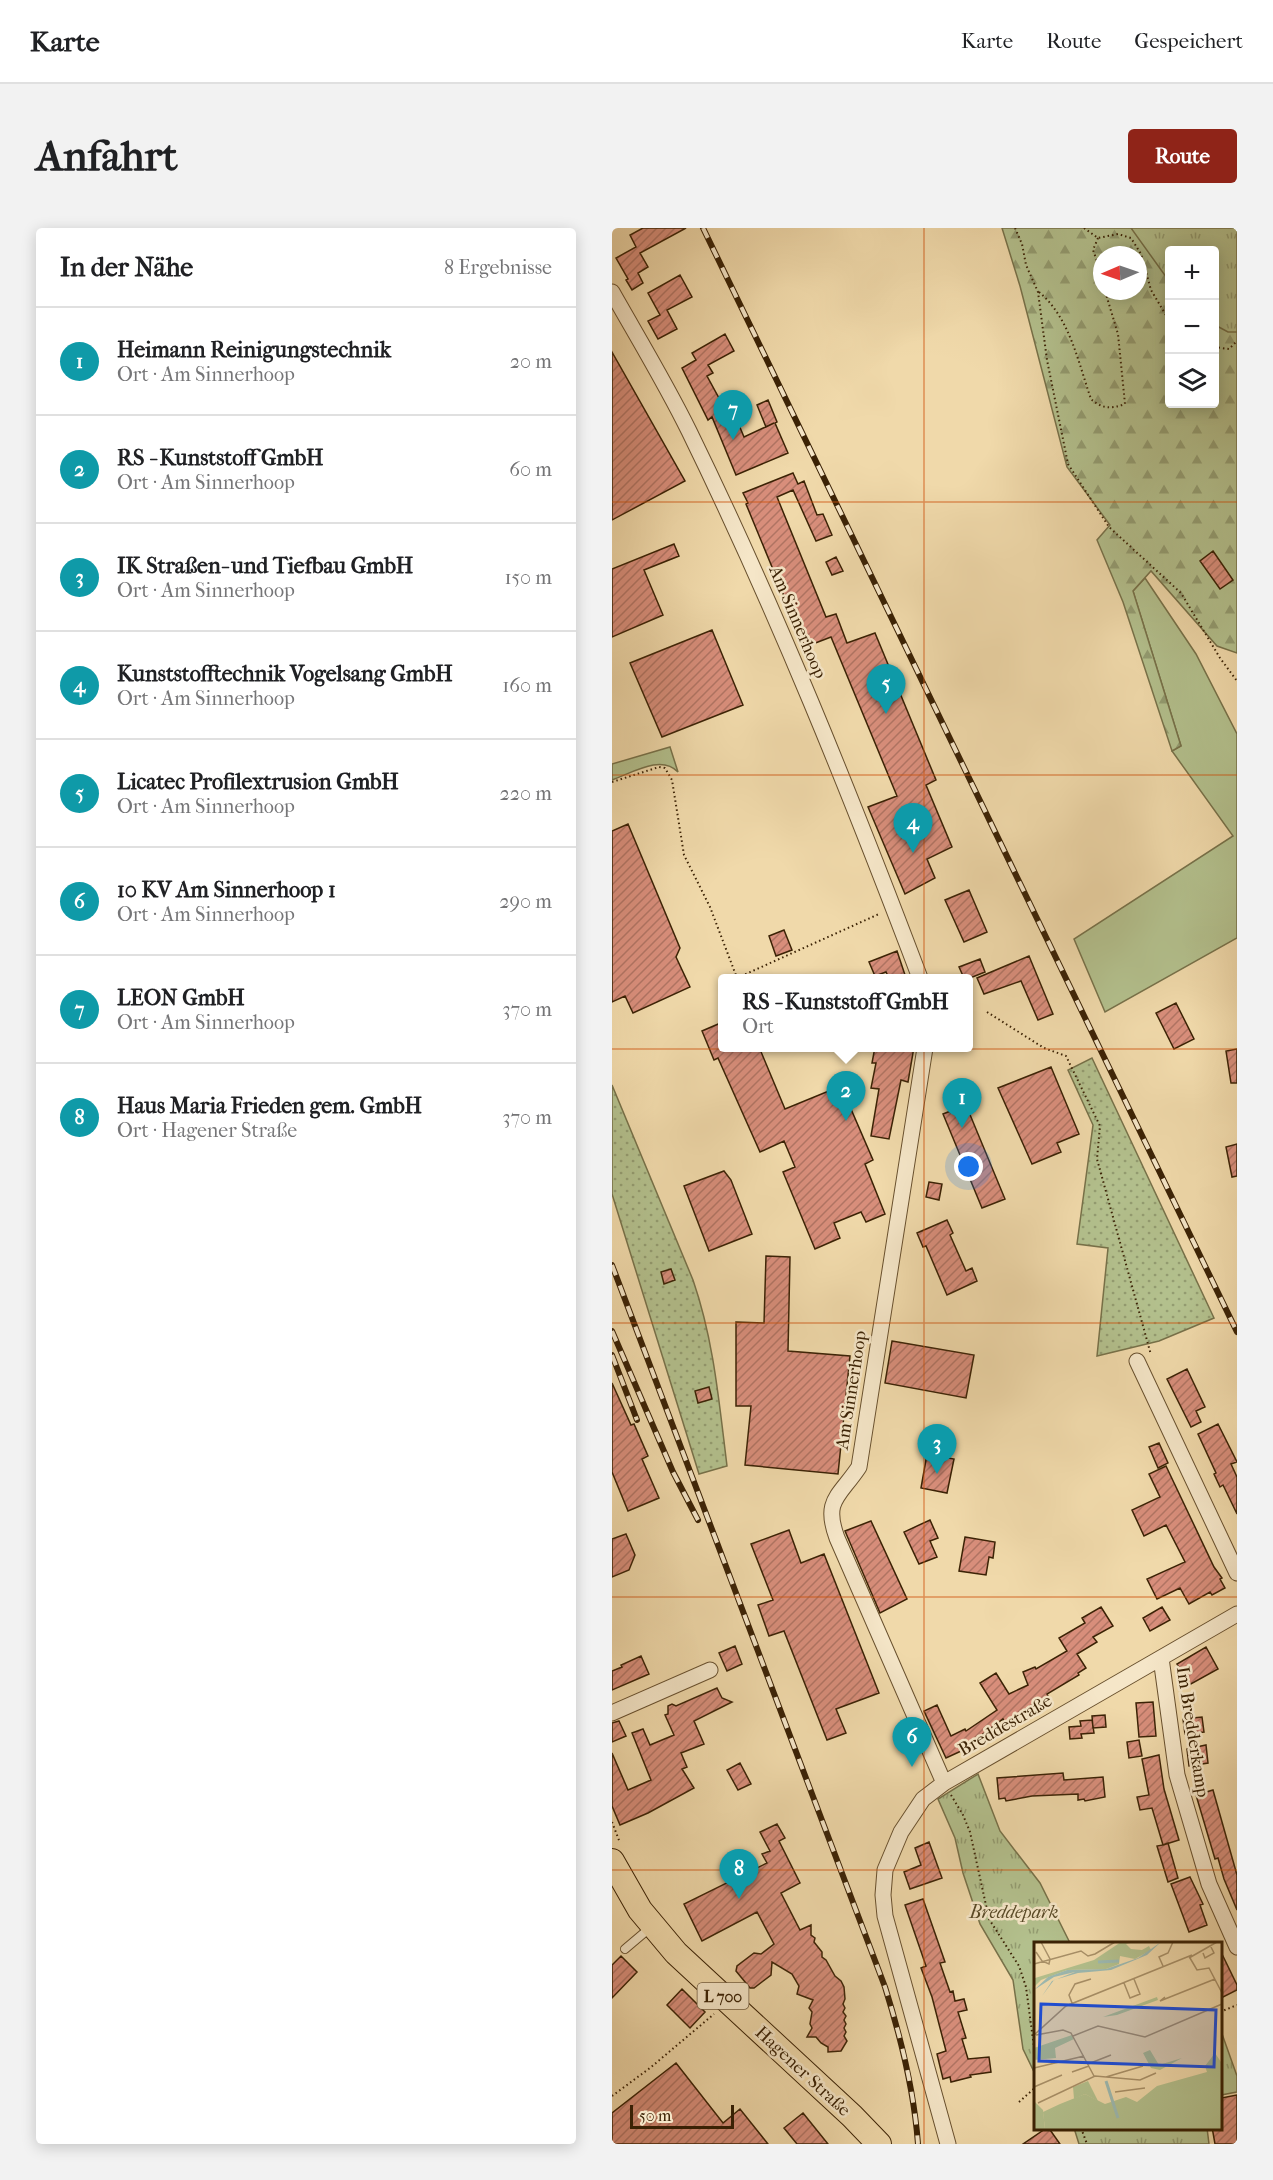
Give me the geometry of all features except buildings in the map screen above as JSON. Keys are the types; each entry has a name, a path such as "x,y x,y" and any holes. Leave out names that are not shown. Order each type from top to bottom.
{"main road":[{"name":"Hagener Straße","path":"612,1861 640,1910 693,1971 852,2116 879,2144"}],"street":[{"name":"Am Sinnerhoop","path":"612,292 688,428 757,575 918,974"},
{"name":"Am Sinnerhoop","path":"924,1052 859,1467 835,1498 830,1511 837,1538 944,1783"},
{"path":"1137,1361 1237,1573"},
{"name":"Breddestraße","path":"948,2144 885,1916 883,1895 885,1870 901,1832 923,1799 944,1783 1237,1614"},
{"name":"Im Bredderkamp","path":"1161,1658 1180,1785 1209,1884 1237,1947"},
{"path":"612,1713 710,1670"}],"lane":[{"path":"625,1949 652,1926"}],"path":[{"path":"1015,228 1022,244 1026,265 1038,292 1047,360 1068,464 1109,527 1181,593 1220,658 1237,681"},
{"path":"1084,228 1098,238 1118,234 1131,238 1141,254 1151,290 1165,314"},
{"path":"1095,246 1098,238"},
{"path":"1038,292 1059,314 1071,340 1090,399 1097,405 1113,408 1125,404 1118,334 1108,300"},
{"path":"1219,348 1229,349 1237,341"},
{"path":"612,783 659,767 665,768 669,773 684,855 710,907 735,974"},
{"path":"746,974 893,908"},
{"path":"987,1012 1044,1048 1066,1056 1100,1126 1097,1159 1152,1355 1137,1361"},
{"path":"944,1783 970,1832 989,1919 1019,1966 1026,1987 1034,2047"},
{"path":"1222,2012 1237,2005"},
{"path":"612,2096 650,2068 718,2010"},
{"path":"1019,2102 1034,2089"},
{"path":"1082,2129 1086,2144"}],"green space":[{"path":"1002,228 1237,228 1237,653 1217,646 1151,571 1133,591 1181,746 1172,751 1123,602 1097,540 1110,525 1067,467 1020,286"},
{"path":"1131,228 1237,228 1237,332 1228,332 1219,327 1219,246 1165,246 1165,275 1147,250 1147,246 1144,246"},
{"path":"1145,578 1196,654 1237,734 1237,938 1105,1012 1074,939 1233,836 1172,751 1181,746 1133,591"},
{"path":"670,747 678,772 671,767 655,765 612,780 612,764"},
{"path":"1092,1058 1214,1318 1159,1341 1097,1356 1108,1248 1077,1244 1093,1125 1068,1070"},
{"path":"612,1085 693,1280 706,1326 715,1372 727,1466 699,1474 612,1194"},
{"name":"Breddepark","path":"978,1774 1000,1831 1040,1883 1070,1942 1034,1942 1034,2072 1023,2049 1013,1980 980,1924 963,1873 955,1838 938,1799"},
{"path":"1222,2034 1237,2076 1237,2092 1222,2095"},
{"path":"1074,2129 1207,2129 1209,2144 1079,2144"}],"railway":[{"path":"703,228 1237,1332"},
{"path":"612,1265 885,1987 906,2064 918,2144"},
{"path":"612,1331 673,1472 698,1520"},
{"path":"612,1355 637,1420"}],"place":[{"name":"LEON GmbH","path":"733,440"},
{"name":"Licatec Profilextrusion GmbH","path":"886,714"},
{"name":"Kunststofftechnik Vogelsang GmbH","path":"913,853"},
{"name":"RS - Kunststoff GmbH","path":"846,1121"},
{"name":"Heimann Reinigungstechnik","path":"962,1128"},
{"name":"IK Straßen- und Tiefbau GmbH","path":"937,1474"},
{"name":"10 KV Am Sinnerhoop 1","path":"912,1767"},
{"name":"Haus Maria Frieden gem. GmbH","path":"739,1899"}]}
